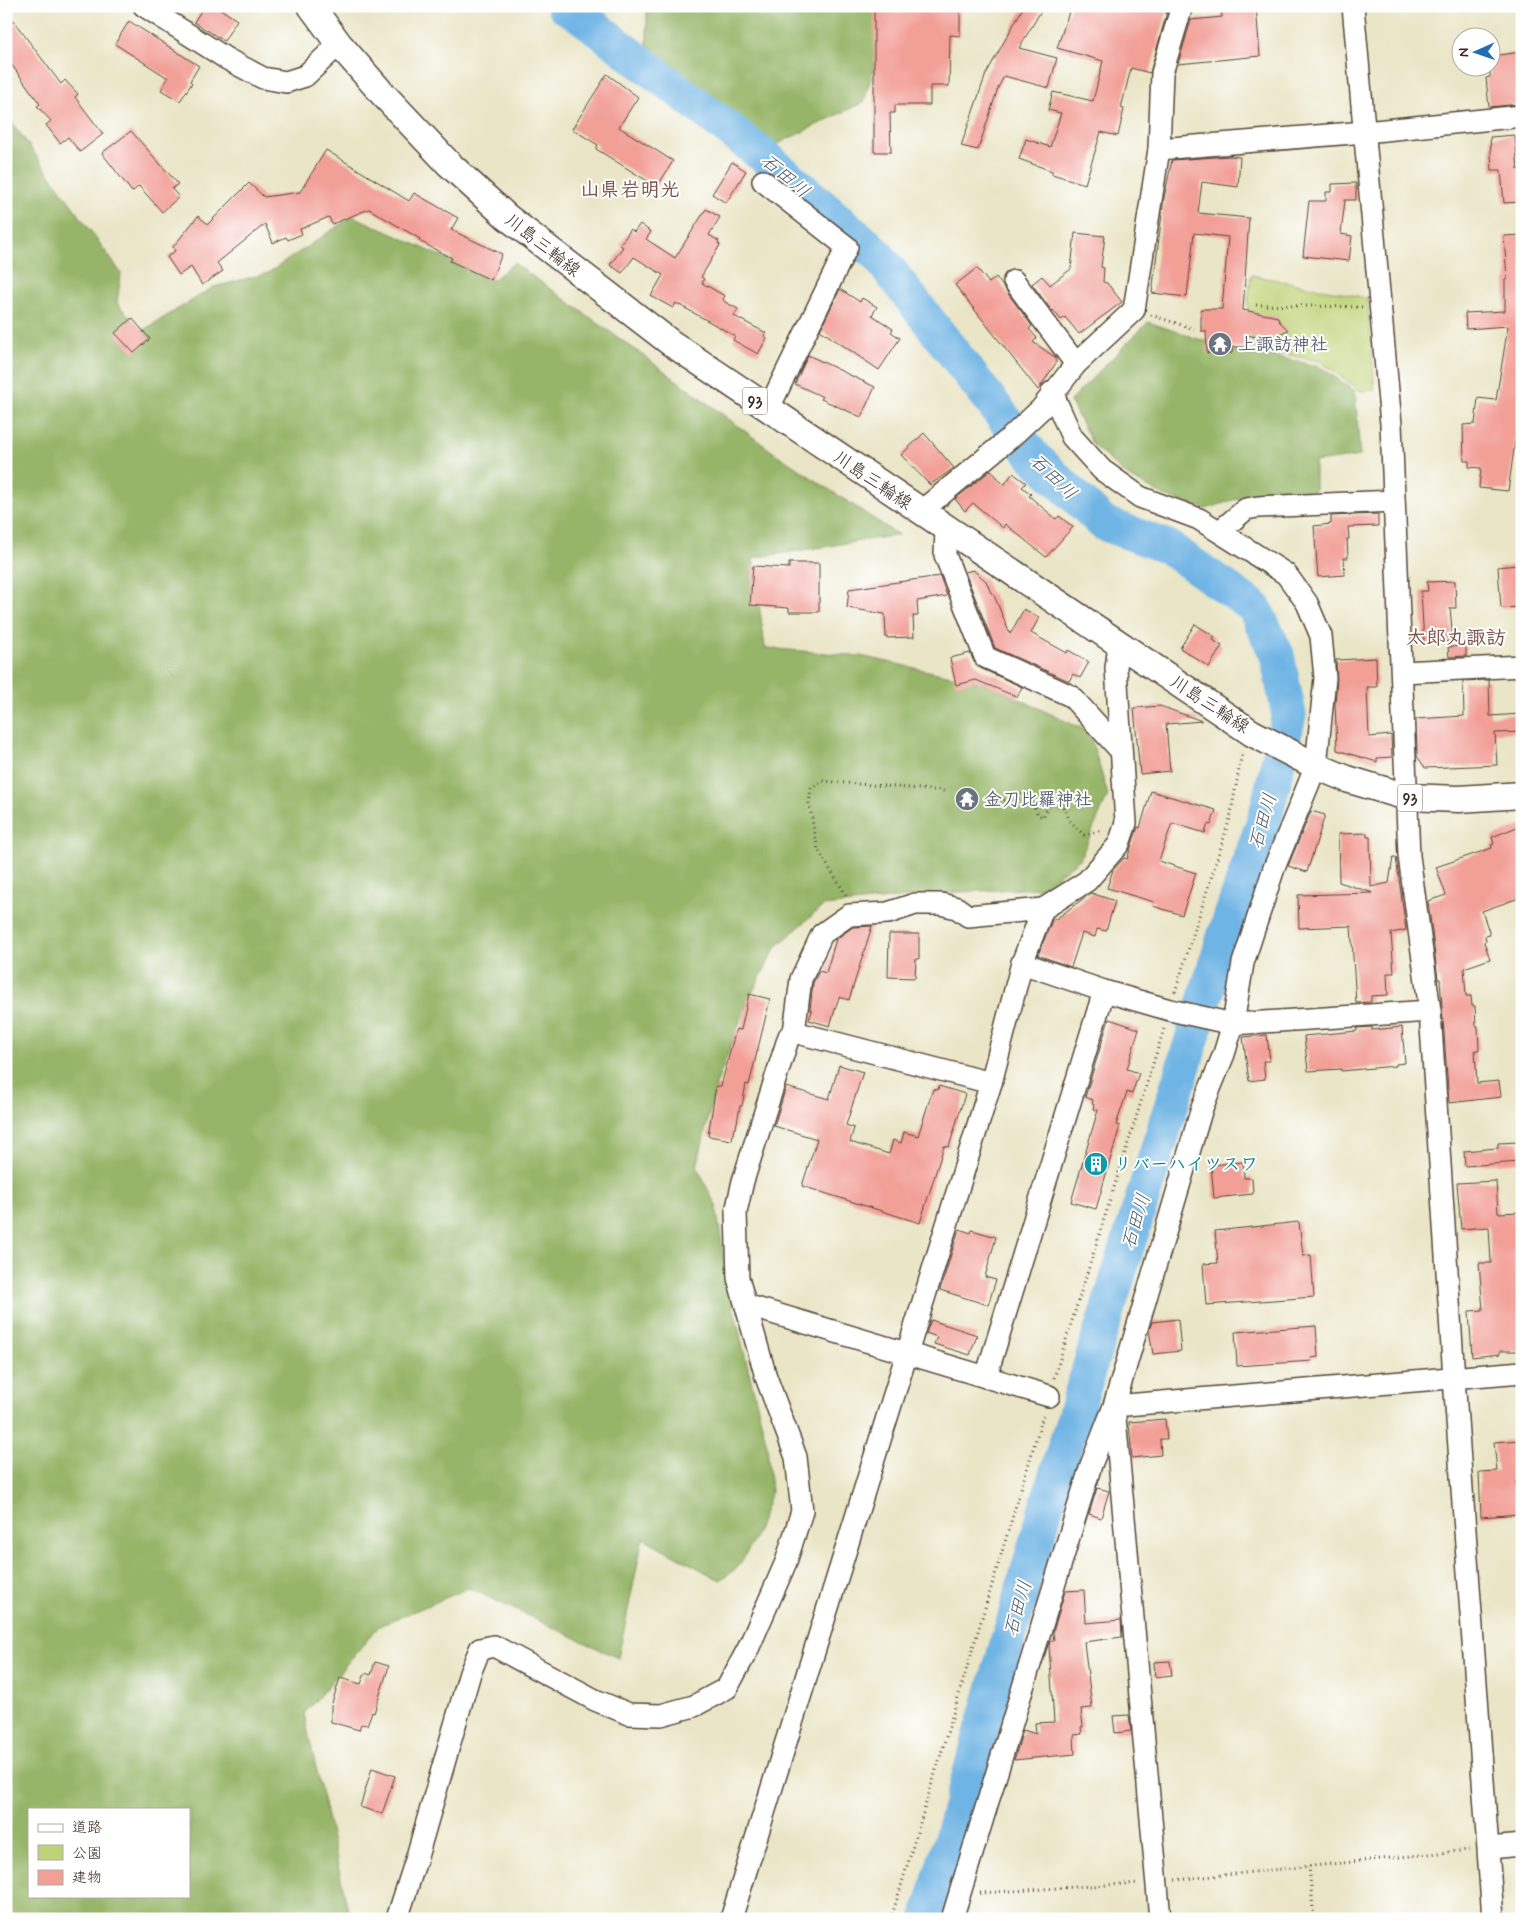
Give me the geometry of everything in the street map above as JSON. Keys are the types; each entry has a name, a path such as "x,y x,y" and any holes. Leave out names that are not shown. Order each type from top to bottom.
{"main road":[{"name":"川島三輪線","path":"311,6 340,44 449,164 507,217 671,343 920,512 1249,730 1310,763 1347,779 1407,798 1459,799 1522,795"}],"street":[{"path":"144,6 227,59 263,78 286,82 305,76 340,44"},
{"path":"920,512 1010,438 1047,400 1076,364 1134,310 1159,149 1162,73 1182,6"},
{"path":"1354,6 1391,424 1409,856 1430,1011 1493,1919"},
{"path":"1159,149 1365,132 1522,116"},
{"path":"763,181 847,247 768,410"},
{"path":"1014,281 1076,364"},
{"path":"952,1919 1092,1465 1114,1406 1202,1108 1234,1024 1243,963 1310,763 1325,678 1320,636 1307,603 1286,574 1200,519 1140,497 1102,470 1072,437 1047,400"},
{"path":"1220,531 1246,509 1258,506 1394,501"},
{"path":"946,529 945,555 985,657 1071,696 1120,750"},
{"path":"397,1919 470,1673 480,1649 494,1646 594,1700 629,1714 661,1716 694,1706 727,1688 748,1649 782,1570 802,1511 796,1457 766,1377 738,1278 736,1212 743,1181 789,1036 794,1032 801,979 822,934 849,915 888,913 915,904 941,904 957,908 968,916 1043,909 1087,880 1119,844 1126,823 1116,668 1119,645"},
{"path":"1402,672 1522,666"},
{"path":"731,1919 991,1083 1022,963 1043,909"},
{"path":"1022,963 1104,991 1172,1011 1234,1024 1430,1011"},
{"path":"986,1377 1104,991"},
{"path":"794,1032 991,1083"},
{"path":"746,1305 908,1352 1049,1396"},
{"path":"1114,1406 1522,1372"},
{"path":"1114,1406 1160,1919"},
{"path":"1488,1848 1522,1846"}],"path":[{"path":"1256,305 1380,307"},
{"path":"1134,310 1194,328"},
{"path":"892,1919 1049,1396 1172,1011 1230,818 1249,730"},
{"path":"858,915 818,850 809,803 811,788 823,781 944,792"},
{"path":"999,800 1017,800 1023,792 1028,792 1038,815 1043,817 1053,795 1058,796 1070,821 1084,836 1099,831 1119,844"},
{"path":"960,1895 1156,1882 1488,1848"},
{"path":"1309,1866 1314,1919"}],"green space":[{"path":"647,6 891,6 864,102 763,151 647,45"},
{"path":"6,114 121,273 117,303 142,331 214,287 268,273 353,216 493,280 514,263 644,356 773,452 898,535 753,558 765,648 861,656 987,684 1089,732 1108,795 1080,859 1042,888 957,892 823,906 776,947 747,1003 715,1088 697,1167 716,1206 729,1290 767,1445 771,1492 754,1540 738,1567 720,1580 643,1538 618,1658 469,1588 379,1626 304,1714 350,1919 6,1919"},
{"path":"1251,275 1367,298 1375,390 1361,391 1320,361 1253,348 1248,303"},
{"path":"1148,322 1245,355 1258,353 1319,366 1355,391 1360,456 1315,462 1315,491 1251,494 1206,509 1164,496 1126,475 1093,445 1070,401"}],"building":[{"path":"204,6 216,6 237,20 224,41 194,22"},
{"path":"874,6 960,6 960,36 950,35 949,86 930,86 930,105 895,105 895,113 890,113 891,152 874,152"},
{"path":"1024,6 1044,6 1019,48 1057,58 1049,88 1004,76 998,88 978,150 961,146 986,74"},
{"path":"1071,6 1147,6 1167,12 1150,73 1131,68 1121,108 1124,109 1118,136 1101,132 1085,184 1052,174 1052,171 1019,159 1026,139 1050,147 1061,113 1048,110 1053,92 1093,101 1103,61 1057,48"},
{"path":"1221,6 1256,6 1260,56 1178,64 1191,20 1222,17"},
{"path":"6,11 61,84 65,80 78,94 75,97 103,134 80,152 68,137 60,143 46,125 51,121 37,106 40,104 6,57"},
{"path":"129,21 199,66 190,81 192,83 180,101 161,90 168,78 115,44"},
{"path":"1522,52 1521,84 1518,84 1520,104 1489,107 1486,78 1500,78 1500,55"},
{"path":"607,74 638,97 619,127 673,161 657,187 596,149 598,145 572,129"},
{"path":"131,131 178,184 172,189 179,197 162,212 139,186 132,192 102,153"},
{"path":"1515,135 1518,170 1522,170 1522,202 1504,203 1501,170 1492,170 1490,137"},
{"path":"326,150 409,201 414,193 458,218 451,230 502,254 491,280 450,261 452,258 419,241 420,239 369,209 332,224 329,217 300,229 302,234 288,240 286,237 273,243 265,224 217,263 223,271 202,285 191,267 179,275 167,257 175,251 173,247 198,216 208,224 249,183 264,197 300,192"},
{"path":"1240,157 1238,187 1202,182 1198,213 1249,218 1243,310 1278,317 1279,321 1288,330 1266,340 1248,335 1247,347 1232,347 1232,353 1207,353 1206,331 1201,331 1201,309 1222,309 1228,237 1194,233 1187,297 1152,293 1164,198 1172,160"},
{"path":"732,162 746,171 726,203 712,194"},
{"path":"1356,183 1356,200 1345,200 1341,234 1352,236 1349,261 1303,256 1309,201 1326,201 1326,192 1332,192 1332,184"},
{"path":"706,209 720,217 709,235 719,241 720,245 701,277 704,279 702,283 725,296 723,299 725,302 738,309 734,316 766,333 764,336 767,338 758,354 733,340 735,336 676,303 673,308 651,296 663,275 634,257 622,273 610,265 623,247 620,245 631,229 634,232 640,224 651,232 646,239 675,258"},
{"path":"1075,233 1105,236 1101,267 1104,268 1103,282 1107,283 1122,302 1079,334 1065,317 1061,320 1052,311 1032,284 1042,276 1050,285 1071,269"},
{"path":"1522,235 1522,393 1508,491 1479,488 1481,468 1469,467 1469,461 1464,461 1463,425 1475,424 1478,398 1496,400 1508,326 1466,329 1465,313 1505,311 1505,280 1507,279 1504,236"},
{"path":"977,268 989,283 996,277 1032,326 1029,329 1037,338 1033,342 1056,358 1056,363 1038,390 955,285"},
{"path":"840,289 860,302 862,298 877,307 872,315 893,329 891,332 900,338 879,370 820,330"},
{"path":"132,318 150,339 134,353 115,333"},
{"path":"808,355 875,387 861,417 821,399 823,397 795,384"},
{"path":"924,433 954,468 930,485 901,455"},
{"path":"991,470 1004,485 1013,473 1026,483 1022,487 1031,494 1029,496 1056,519 1059,516 1073,527 1046,557 1005,524 1003,528 973,503 965,511 955,499"},
{"path":"1378,514 1378,526 1348,527 1348,558 1344,558 1345,575 1318,577 1314,526 1331,524 1331,516"},
{"path":"789,563 819,563 819,612 789,612 789,608 750,605 753,566 789,568"},
{"path":"1517,565 1520,607 1501,608 1498,567"},
{"path":"973,570 986,581 991,593 993,593 1010,634 1024,609 1039,618 1031,633 1067,653 1068,650 1089,662 1080,678 1073,674 1069,681 995,648 965,572"},
{"path":"940,576 947,596 917,601 918,616 913,616 914,637 886,638 885,614 847,608 849,589"},
{"path":"1455,581 1456,608 1450,608 1453,641 1424,643 1421,591 1428,591 1427,582"},
{"path":"1195,624 1215,637 1213,640 1222,646 1209,667 1180,648"},
{"path":"1466,646 1466,656 1449,657 1448,647"},
{"path":"970,653 974,662 980,668 1022,687 1017,697 976,680 956,685 950,658"},
{"path":"1376,658 1377,687 1367,687 1369,737 1391,735 1392,757 1377,758 1377,762 1337,750 1335,704 1336,660"},
{"path":"1489,680 1490,716 1522,714 1522,732 1495,733 1497,765 1425,768 1417,756 1416,719 1464,716 1463,681"},
{"path":"1160,706 1202,721 1166,724 1170,771 1140,774 1134,708"},
{"path":"1151,791 1216,810 1211,825 1208,824 1205,833 1172,823 1159,861 1196,873 1182,915 1153,906 1154,902 1107,888 1113,870 1124,858 1127,859 1138,827 1140,828"},
{"path":"1311,811 1325,815 1307,872 1288,866"},
{"path":"1522,825 1522,897 1482,911 1490,935 1485,936 1486,941 1484,942 1490,959 1464,968 1466,996 1471,996 1472,1006 1475,1006 1476,1026 1478,1026 1479,1050 1475,1050 1477,1083 1499,1081 1501,1097 1449,1103 1440,979 1438,979 1428,901 1446,895 1436,867 1492,848 1491,845 1494,844 1492,837"},
{"path":"1367,833 1367,837 1370,837 1371,887 1389,883 1393,857 1396,857 1406,930 1391,933 1394,973 1387,973 1388,995 1371,996 1371,1002 1356,1003 1351,926 1299,928 1298,895 1373,893 1339,882 1338,834"},
{"path":"1091,893 1115,901 1106,931 1097,929 1095,937 1082,933 1071,967 1038,955 1053,918 1056,919"},
{"path":"872,926 849,1000 839,997 830,1026 809,1020 812,1011 810,1010 813,983 819,971 826,973 836,939 853,927"},
{"path":"889,934 919,934 919,959 916,959 915,978 888,977"},
{"path":"749,994 770,999 749,1085 746,1084 732,1140 708,1136 716,1086 721,1086 736,1029 741,1030"},
{"path":"1109,1019 1139,1029 1127,1069 1139,1073 1132,1094 1127,1092 1116,1125 1120,1126 1096,1209 1071,1202 1098,1110 1093,1109 1093,1100 1085,1097"},
{"path":"1372,1027 1372,1030 1402,1027 1405,1063 1396,1064 1396,1066 1341,1071 1341,1069 1308,1071 1304,1036 1357,1031 1357,1028"},
{"path":"1267,1035 1270,1061 1263,1061 1265,1079 1249,1081 1243,1037"},
{"path":"839,1065 863,1072 846,1125 854,1128 850,1142 889,1154 893,1140 901,1143 904,1132 918,1136 933,1089 938,1090 939,1086 965,1094 949,1147 944,1146 920,1223 802,1186 817,1139 774,1126 786,1087 829,1099"},
{"path":"1519,1142 1520,1162 1465,1166 1464,1151 1498,1148 1498,1143"},
{"path":"1243,1162 1244,1178 1252,1178 1253,1194 1214,1198 1211,1165"},
{"path":"1496,1181 1498,1213 1522,1212 1522,1351 1500,1351 1500,1354 1472,1357 1469,1311 1483,1310 1479,1263 1491,1263 1489,1227 1461,1229 1457,1183"},
{"path":"1299,1222 1303,1256 1311,1255 1314,1297 1206,1305 1203,1264 1218,1263 1215,1231"},
{"path":"959,1229 971,1233 972,1230 996,1237 985,1277 996,1280 988,1305 940,1290"},
{"path":"1178,1319 1181,1351 1153,1354 1149,1330 1152,1322"},
{"path":"931,1320 977,1335 970,1355 934,1344 937,1337 926,1333"},
{"path":"1316,1326 1318,1357 1311,1358 1312,1361 1237,1366 1235,1332"},
{"path":"1165,1419 1167,1439 1160,1439 1161,1455 1132,1458 1129,1422"},
{"path":"1522,1440 1522,1480 1516,1481 1519,1514 1481,1517 1479,1472 1497,1471 1494,1442"},
{"path":"1097,1488 1109,1491 1101,1518 1089,1514"},
{"path":"1084,1590 1086,1623 1121,1620 1122,1637 1084,1642 1092,1708 1081,1709 1083,1727 1081,1727 1082,1734 1074,1735 1075,1754 1014,1760 1023,1730 1036,1734 1035,1723 1054,1722 1050,1641 1054,1641 1053,1632 1065,1591"},
{"path":"1170,1661 1172,1675 1155,1677 1154,1662"},
{"path":"375,1662 389,1666 374,1713 372,1712 367,1725 361,1724 359,1730 331,1722 331,1706 340,1678 361,1684 365,1673 371,1675"},
{"path":"1129,1715 1131,1731 1115,1733 1113,1716"},
{"path":"372,1768 395,1776 382,1814 360,1807"}],"waterway":[{"name":"石田川","path":"564,6 578,14 769,160 876,253 1034,457 1103,523 1168,547 1254,607 1277,655 1289,715 1266,814 1224,937 1050,1494 928,1919"}],"place":[{"name":"上諏訪神社","path":"1220,344"},
{"name":"金刀比羅神社","path":"967,799"},
{"name":"リバーハイツスワ","path":"1096,1164"}],"district":[{"name":"山県岩明光","path":"630,189"},
{"name":"太郎丸諏訪","path":"1456,637"}]}
